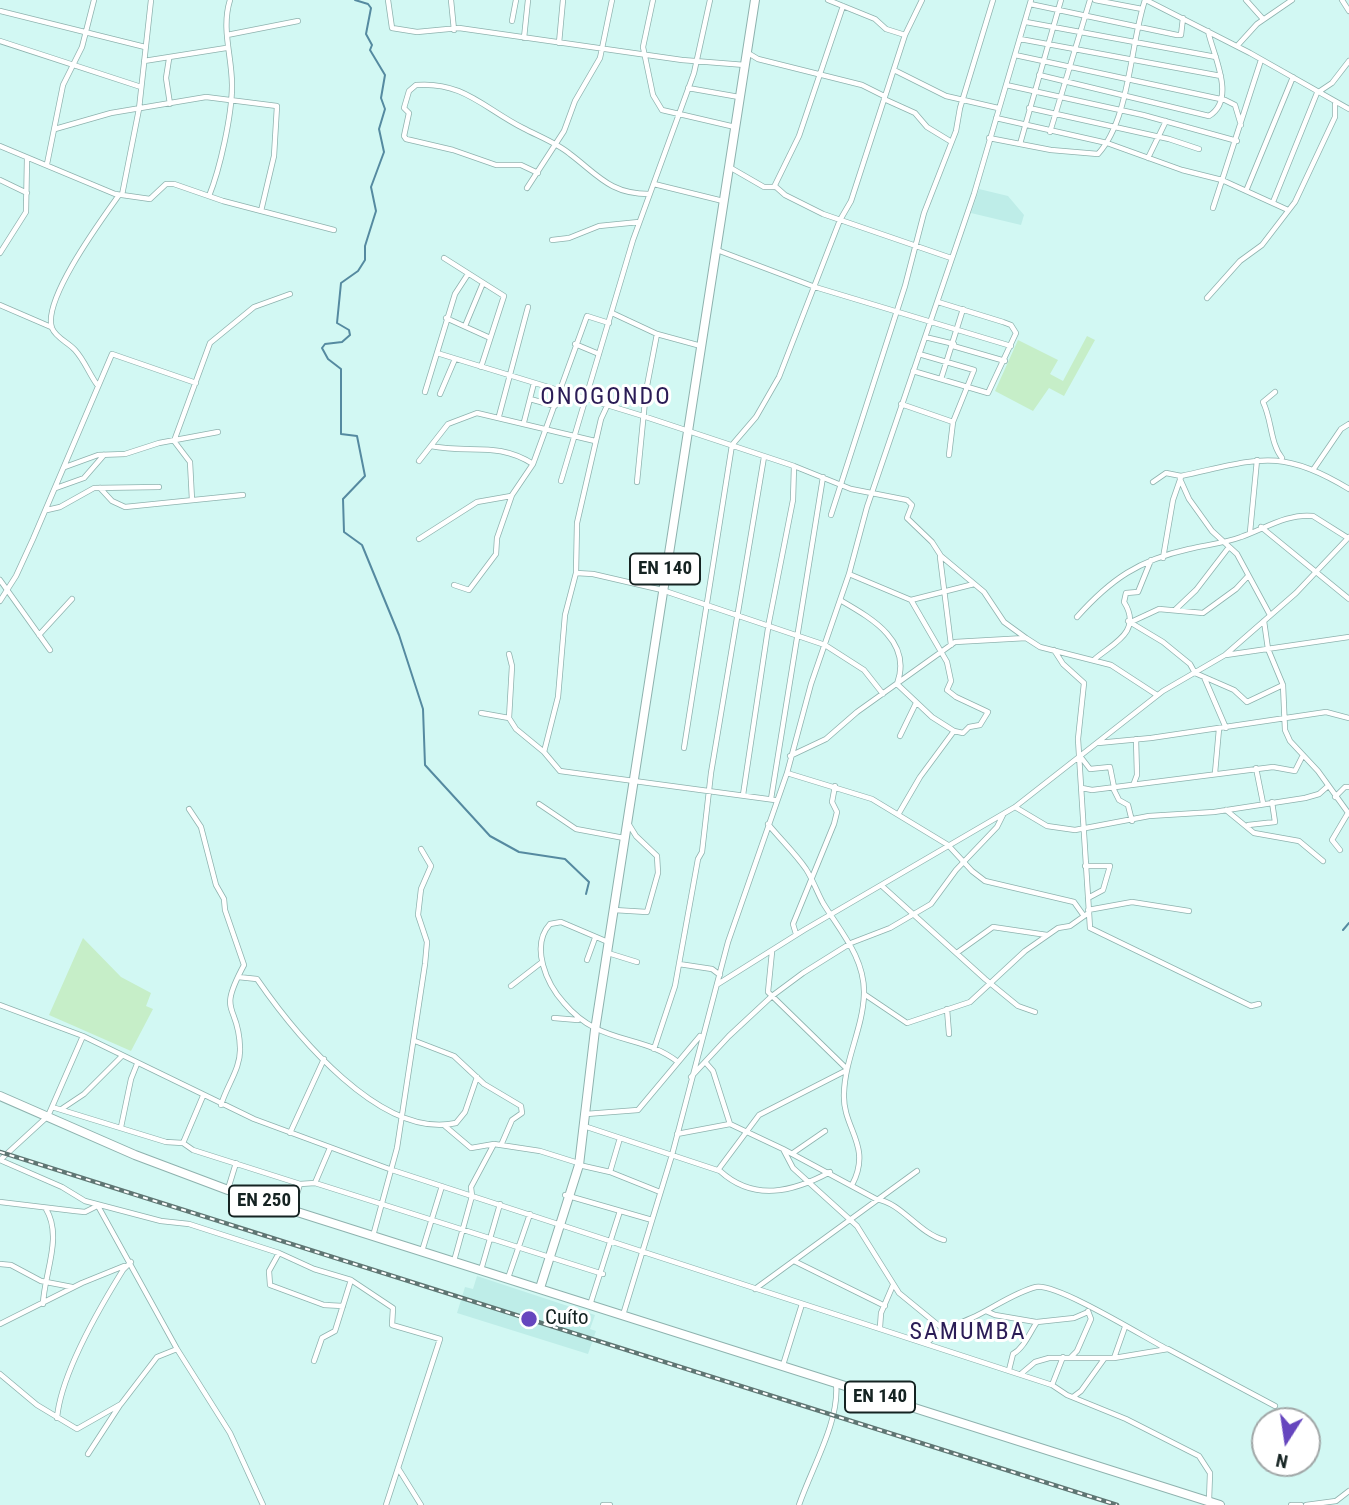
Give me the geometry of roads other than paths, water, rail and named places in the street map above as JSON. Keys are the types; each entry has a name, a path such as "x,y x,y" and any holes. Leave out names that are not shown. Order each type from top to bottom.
{"main road":[{"name":"EN 140","path":"755,0 739,97 731,169 723,201 595,1030 582,1140 568,1195 538,1287 1220,1505"},
{"name":"EN 250","path":"0,1096 228,1190 538,1287"}],"street":[{"path":"47,164 63,85 82,47 94,0"},
{"path":"52,327 52,311 63,277 121,195 139,109 151,0"},
{"path":"209,196 220,163 230,100 231,78 226,48 230,0"},
{"path":"388,0 391,28 417,32 454,30 746,65"},
{"path":"451,0 454,30"},
{"path":"512,21 516,0"},
{"path":"524,38 528,0"},
{"path":"559,43 563,0"},
{"path":"527,188 571,118 575,101 595,70 603,48 612,0"},
{"path":"653,0 643,47 653,95 662,110 735,127"},
{"path":"561,481 583,399 639,222 697,61 710,0"},
{"path":"828,0 905,35"},
{"path":"684,748 732,445 768,399 868,155 905,35 922,0"},
{"path":"831,516 843,484 894,310 905,286 914,247 950,141 956,131 962,100 993,0"},
{"path":"1020,144 1061,0"},
{"path":"1050,132 1080,33 1093,0 1142,9"},
{"path":"989,138 1098,154 1107,143 1119,111 1146,0 1237,46 1335,104 1349,109"},
{"path":"1246,0 1263,19"},
{"path":"1237,46 1263,19 1292,0"},
{"path":"1342,0 1349,11"},
{"path":"773,800 787,773 789,756 901,404 938,302 1031,2 1059,11 1181,35 1183,18"},
{"path":"774,187 799,136 844,6"},
{"path":"0,11 145,47"},
{"path":"227,34 298,21"},
{"path":"1026,22 1216,57"},
{"path":"1039,75 1124,93 1209,116 1214,113 1220,100 1221,76 1208,31"},
{"path":"1020,39 1221,76"},
{"path":"0,41 141,87"},
{"path":"144,61 226,48"},
{"path":"748,53 758,58 862,85 915,113 927,127 950,141"},
{"path":"1015,55 1220,100 1235,105 1241,125"},
{"path":"169,59 166,78 170,104"},
{"path":"1213,208 1237,141 1261,60"},
{"path":"1273,202 1317,93 1332,83 1349,61"},
{"path":"894,70 919,84 962,100 998,108"},
{"path":"1246,191 1293,77"},
{"path":"538,173 527,167 504,167 453,150 406,139 404,136 409,113 404,108 409,91 422,85 453,89 484,101 554,146 568,152 607,185 629,192 649,194"},
{"path":"1006,85 1166,121 1237,141"},
{"path":"688,88 739,97"},
{"path":"55,129 111,113 206,97 277,106 274,156 261,211"},
{"path":"1207,298 1240,261 1262,244 1299,196 1335,117 1335,104"},
{"path":"1030,108 1199,149"},
{"path":"996,118 1107,143 1222,180 1288,210"},
{"path":"1149,158 1166,121"},
{"path":"0,146 121,195 150,199 169,184 334,230"},
{"path":"0,253 25,216 27,158"},
{"path":"731,169 764,187 774,187 806,207 880,236 885,234 892,240 951,258"},
{"path":"0,180 27,193"},
{"path":"654,184 723,201"},
{"path":"552,240 569,239 599,226 639,222"},
{"path":"716,250 815,287 1011,346"},
{"path":"444,258 504,296 488,337 481,367"},
{"path":"425,392 446,318 455,294 468,274"},
{"path":"465,326 483,283"},
{"path":"174,441 210,343 249,314 254,307 290,295"},
{"path":"914,371 988,393 1016,333 1011,325 938,302"},
{"path":"0,305 52,327 86,364 98,386"},
{"path":"499,416 528,307"},
{"path":"941,379 954,345 963,309"},
{"path":"612,313 657,334 701,346"},
{"path":"454,584 469,590 496,554 498,538 512,495 533,464 587,316 609,323"},
{"path":"446,318 488,337"},
{"path":"637,482 643,416 657,334"},
{"path":"925,337 1005,361"},
{"path":"575,344 599,354"},
{"path":"437,353 732,445 851,489 910,502 907,517 932,542 940,556 951,645"},
{"path":"0,601 8,591 56,488 112,354 195,383"},
{"path":"919,354 974,370 953,422 949,455"},
{"path":"440,394 455,359"},
{"path":"524,422 534,383"},
{"path":"1275,392 1263,402 1271,422 1276,451 1282,459"},
{"path":"530,399 555,406"},
{"path":"901,404 953,422"},
{"path":"544,752 558,697 565,615 576,573 577,523 595,441 607,406"},
{"path":"419,460 448,424 477,413 499,416 595,441"},
{"path":"1313,470 1341,429 1349,424"},
{"path":"64,468 105,454 125,454 218,432"},
{"path":"174,441 190,462 192,500"},
{"path":"431,446 503,450 522,456 533,464"},
{"path":"56,488 84,478 105,454"},
{"path":"652,1047 675,986 698,859 702,852 709,790 764,457"},
{"path":"1153,482 1167,473 1181,477 1257,460 1282,459 1313,470 1349,489"},
{"path":"1250,533 1257,460"},
{"path":"743,795 769,627 793,500 794,466"},
{"path":"623,1315 672,1155 702,1034 768,823 823,477"},
{"path":"1181,477 1190,501 1229,547 1270,615"},
{"path":"1163,558 1173,500 1181,477"},
{"path":"46,510 100,488 159,487"},
{"path":"100,488 112,501 125,507 243,495"},
{"path":"419,539 477,502 512,495"},
{"path":"718,984 797,934 1015,807 1157,695 1225,655 1318,571 1349,538 1319,518 1307,515 1261,527 1250,533 1151,561 1112,581 1077,617"},
{"path":"1261,527 1349,599"},
{"path":"1176,610 1196,590 1229,547"},
{"path":"940,556 984,592 1004,622 1026,638 1054,650 1094,659 1118,669 1157,695"},
{"path":"1094,659 1121,642 1129,622 1129,609 1124,602 1126,593 1138,592 1151,561"},
{"path":"576,573 662,590 825,645 864,670 883,694"},
{"path":"849,574 911,600 974,584"},
{"path":"1129,622 1157,610 1203,613 1236,589 1248,576"},
{"path":"0,580 50,650"},
{"path":"39,635 72,599"},
{"path":"840,600 879,624 893,638 900,663 897,684"},
{"path":"897,684 916,703 954,731 963,733 969,727 980,725 988,712 947,690 950,674 911,600"},
{"path":"1264,621 1268,649 1283,685 1283,720 1290,741 1304,755 1348,813 1332,840 1340,850"},
{"path":"1129,622 1190,664 1195,673 1234,690 1249,702 1283,685"},
{"path":"1225,655 1349,637"},
{"path":"789,756 826,740 883,694 951,645 1026,638"},
{"path":"1054,650 1063,664 1084,683 1078,717 1088,924 1096,933 1251,1006 1259,1004"},
{"path":"509,654 512,666 509,718"},
{"path":"1190,664 1205,666"},
{"path":"1204,677 1226,727"},
{"path":"900,736 916,703"},
{"path":"1094,744 1219,729 1326,712 1349,718"},
{"path":"481,713 509,718 525,738 566,774 634,779 773,800"},
{"path":"1215,774 1219,729"},
{"path":"899,813 920,777 954,731"},
{"path":"1134,783 1137,776 1136,739"},
{"path":"1082,788 1088,791 1273,766 1295,771 1304,755"},
{"path":"1079,756 1085,759 1090,769 1110,767 1114,788 1119,800 1128,805 1132,821"},
{"path":"1256,768 1263,803"},
{"path":"787,773 872,799 899,813 948,845 985,881 1074,902 1087,913"},
{"path":"797,934 793,923 813,880 837,811 832,802 835,786"},
{"path":"1015,807 1047,826 1074,830 1149,816 1226,810 1319,794 1328,786"},
{"path":"1335,797 1345,787 1349,787"},
{"path":"1247,825 1275,822 1272,802"},
{"path":"540,804 576,829 625,838"},
{"path":"189,809 201,827 216,885 224,899 225,911 244,965 231,990 229,1005 240,1049 237,1071 221,1105"},
{"path":"1226,810 1256,834 1305,844 1323,861"},
{"path":"690,1077 772,996 851,943 916,915 936,899 964,861 993,831 1005,812"},
{"path":"614,910 647,912 658,873 657,856 636,836 628,823"},
{"path":"768,823 813,880 822,902 851,943 864,994 858,1040 848,1069 844,1098 861,1162 852,1185"},
{"path":"373,1236 392,1170 415,1041 427,942 418,915 421,889 431,866 421,849"},
{"path":"1085,866 1110,866 1103,890 1088,898"},
{"path":"881,886 1018,1006 1035,1012"},
{"path":"864,994 906,1023 970,1002 990,982 1048,935 1087,913 1132,902 1189,911"},
{"path":"609,942 561,922 550,924 541,940 542,962 554,990 579,1020 595,1030 652,1047 678,1062"},
{"path":"958,953 993,927 1016,933 1048,935"},
{"path":"587,960 595,938"},
{"path":"772,952 767,989 848,1069"},
{"path":"607,953 637,962"},
{"path":"511,986 542,962"},
{"path":"679,964 712,970 720,975"},
{"path":"238,977 257,979 301,1038 373,1103 403,1118 446,1126 456,1123 462,1117 478,1077"},
{"path":"0,1005 83,1036 221,1105 330,1148 1052,1385 1199,1457 1208,1468 1212,1480 1209,1502"},
{"path":"947,1009 949,1034"},
{"path":"554,1018 579,1020"},
{"path":"586,1114 638,1110 702,1034"},
{"path":"83,1036 48,1116 0,1161 98,1205 161,1221 189,1224 279,1252 351,1280 393,1308 392,1325 440,1339 386,1505"},
{"path":"415,1041 454,1056 523,1109 521,1115 512,1120 502,1143"},
{"path":"62,1109 84,1094 122,1056"},
{"path":"290,1133 324,1059"},
{"path":"706,1063 713,1071 730,1124"},
{"path":"121,1127 131,1079 137,1064"},
{"path":"718,1170 759,1115 848,1069"},
{"path":"183,1143 204,1096"},
{"path":"52,1107 166,1142 183,1143 193,1150 300,1184 315,1183 382,1203 462,1231 489,1237 603,1274"},
{"path":"677,1134 730,1124 747,1130 830,1172 876,1199 890,1202 929,1234 944,1240"},
{"path":"446,1126 471,1148 502,1143 611,1172 660,1192"},
{"path":"584,1126 718,1170 734,1183 756,1192 810,1183 830,1172"},
{"path":"793,1153 825,1131"},
{"path":"611,1172 621,1138"},
{"path":"454,1261 472,1196 471,1187 494,1144"},
{"path":"315,1183 330,1148"},
{"path":"783,1149 793,1168 852,1220 904,1299 943,1329"},
{"path":"228,1190 236,1163"},
{"path":"755,1289 917,1171"},
{"path":"292,1210 300,1184"},
{"path":"422,1251 442,1186"},
{"path":"568,1195 652,1220"},
{"path":"0,1202 85,1212 98,1205"},
{"path":"481,1270 500,1204"},
{"path":"98,1205 177,1349 230,1433 263,1505"},
{"path":"43,1304 53,1233 45,1208"},
{"path":"590,1305 603,1274 620,1211"},
{"path":"508,1278 530,1214"},
{"path":"279,1252 269,1270 270,1286 324,1305 343,1306"},
{"path":"794,1261 885,1306"},
{"path":"0,1324 72,1287 131,1262"},
{"path":"57,1418 64,1391 91,1325 123,1270 131,1262"},
{"path":"0,1264 11,1265 46,1282 72,1287"},
{"path":"314,1361 322,1338 335,1331 351,1280"},
{"path":"880,1327 893,1284"},
{"path":"926,1343 943,1329 1038,1287 1125,1327 1275,1406"},
{"path":"783,1365 802,1304"},
{"path":"986,1311 1037,1322 1074,1318 1088,1309"},
{"path":"1075,1355 1091,1319 1088,1309"},
{"path":"1009,1370 1013,1354 1020,1350 1028,1332 1037,1322"},
{"path":"1114,1358 1125,1327"},
{"path":"88,1454 157,1357 177,1349"},
{"path":"1022,1373 1035,1362 1075,1355 1104,1359 1168,1349"},
{"path":"1052,1385 1063,1357"},
{"path":"1073,1397 1081,1391 1104,1359"},
{"path":"0,1374 57,1418 77,1429 121,1404"},
{"path":"799,1505 810,1471 835,1416 836,1382"},
{"path":"398,1468 421,1505"},
{"path":"1291,1505 1332,1502 1349,1491"},
{"path":"603,1505 610,1505"}],"waterway":[{"path":"355,0 368,4 371,8 366,34 372,45 370,50 385,75 381,98 385,109 379,129 384,152 371,187 376,211 365,246 365,260 358,271 341,283 337,323 349,330 350,335 342,342 325,344 322,348 328,359 341,369 341,434 357,436 365,476 343,499 344,532 362,545 399,635 423,709 425,765 490,836 519,852 565,859 589,882 586,894"},
{"path":"1343,930 1349,923"}],"railway":[{"path":"0,1152 1117,1505"}],"place":[{"name":"Cuíto","path":"529,1319"}],"district":[{"name":"ONOGONDO","path":"606,398"},
{"name":"SAMUMBA","path":"968,1333"}]}
